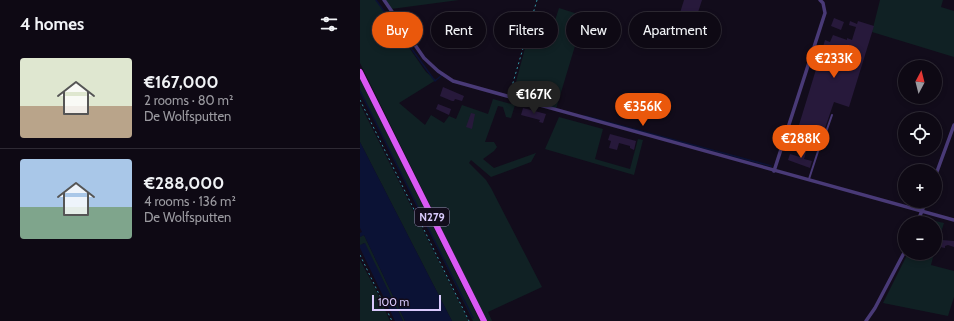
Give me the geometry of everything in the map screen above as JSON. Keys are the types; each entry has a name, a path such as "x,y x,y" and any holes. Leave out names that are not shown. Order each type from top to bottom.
{"main road":[{"name":"N279","path":"360,72 484,321"}],"street":[{"path":"384,0 424,58 438,71 453,81 954,220"},
{"path":"774,171 825,13 823,3 820,0"},
{"path":"940,164 954,125"},
{"path":"920,216 923,208"},
{"path":"866,321 876,308 900,260"}],"lane":[{"path":"809,180 832,115"},
{"path":"785,135 820,146"}],"path":[{"path":"508,97 537,0"},
{"path":"360,100 469,321"},
{"path":"360,255 392,321"}],"shaded area":[{"path":"360,0 376,0 384,12 372,12 372,48 409,48 426,72 436,80 399,103 425,125 431,115 444,123 449,116 456,119 462,105 488,114 493,99 515,105 511,118 506,117 503,107 498,106 485,142 494,142 497,147 483,159 494,168 536,153 531,162 491,177 471,160 469,163 486,180 491,188 542,287 488,312 492,321 487,321 360,63"},
{"path":"385,0 459,0 391,9"},
{"path":"880,0 943,0 941,7 954,11 954,57 872,32"},
{"path":"559,8 572,12 566,12 566,48 574,48 556,109 512,97 525,48 558,48"},
{"path":"360,79 480,321 473,321 360,90"},
{"path":"360,104 468,321 452,321 360,142"},
{"path":"559,117 603,129 595,159 630,169 638,139 643,140 634,175 545,149"},
{"path":"364,235 405,321 403,321 364,243 360,246 360,237"},
{"path":"360,260 376,290 390,321 360,321"},
{"path":"904,260 932,260 931,265 954,271 954,297 948,316 883,303"}],"water":[{"path":"360,142 452,321 405,321 364,235 360,237 360,233 362,232 360,228"},
{"path":"365,243 403,321 395,321 360,248 360,245"}],"building":[{"path":"684,0 702,0 698,12 680,12"},
{"path":"834,18 844,22 841,30 831,26"},
{"path":"850,21 857,24 858,21 874,26 849,107 834,102 824,131 818,130 814,142 796,136 798,131 795,130 797,125 799,125 825,40 830,42 833,35 847,40 847,38 852,40 856,27 849,25"},
{"path":"443,87 464,96 462,101 455,99 452,101 440,96"},
{"path":"438,104 451,109 449,115 436,109"},
{"path":"523,108 546,114 543,123 539,122 540,120 521,115"},
{"path":"471,113 475,114 472,129 466,127"},
{"path":"610,134 636,141 634,150 630,148 630,146 619,143 617,150 609,148 611,141 608,140"},
{"path":"802,148 807,149 804,159 812,161 810,168 788,160 790,154 800,157"},
{"path":"942,240 954,241 954,247 948,245 945,246 945,248 942,247"}],"waterway":[{"path":"376,0 435,81 442,75"},
{"path":"360,91 473,318"},
{"path":"585,116 771,166"}]}
